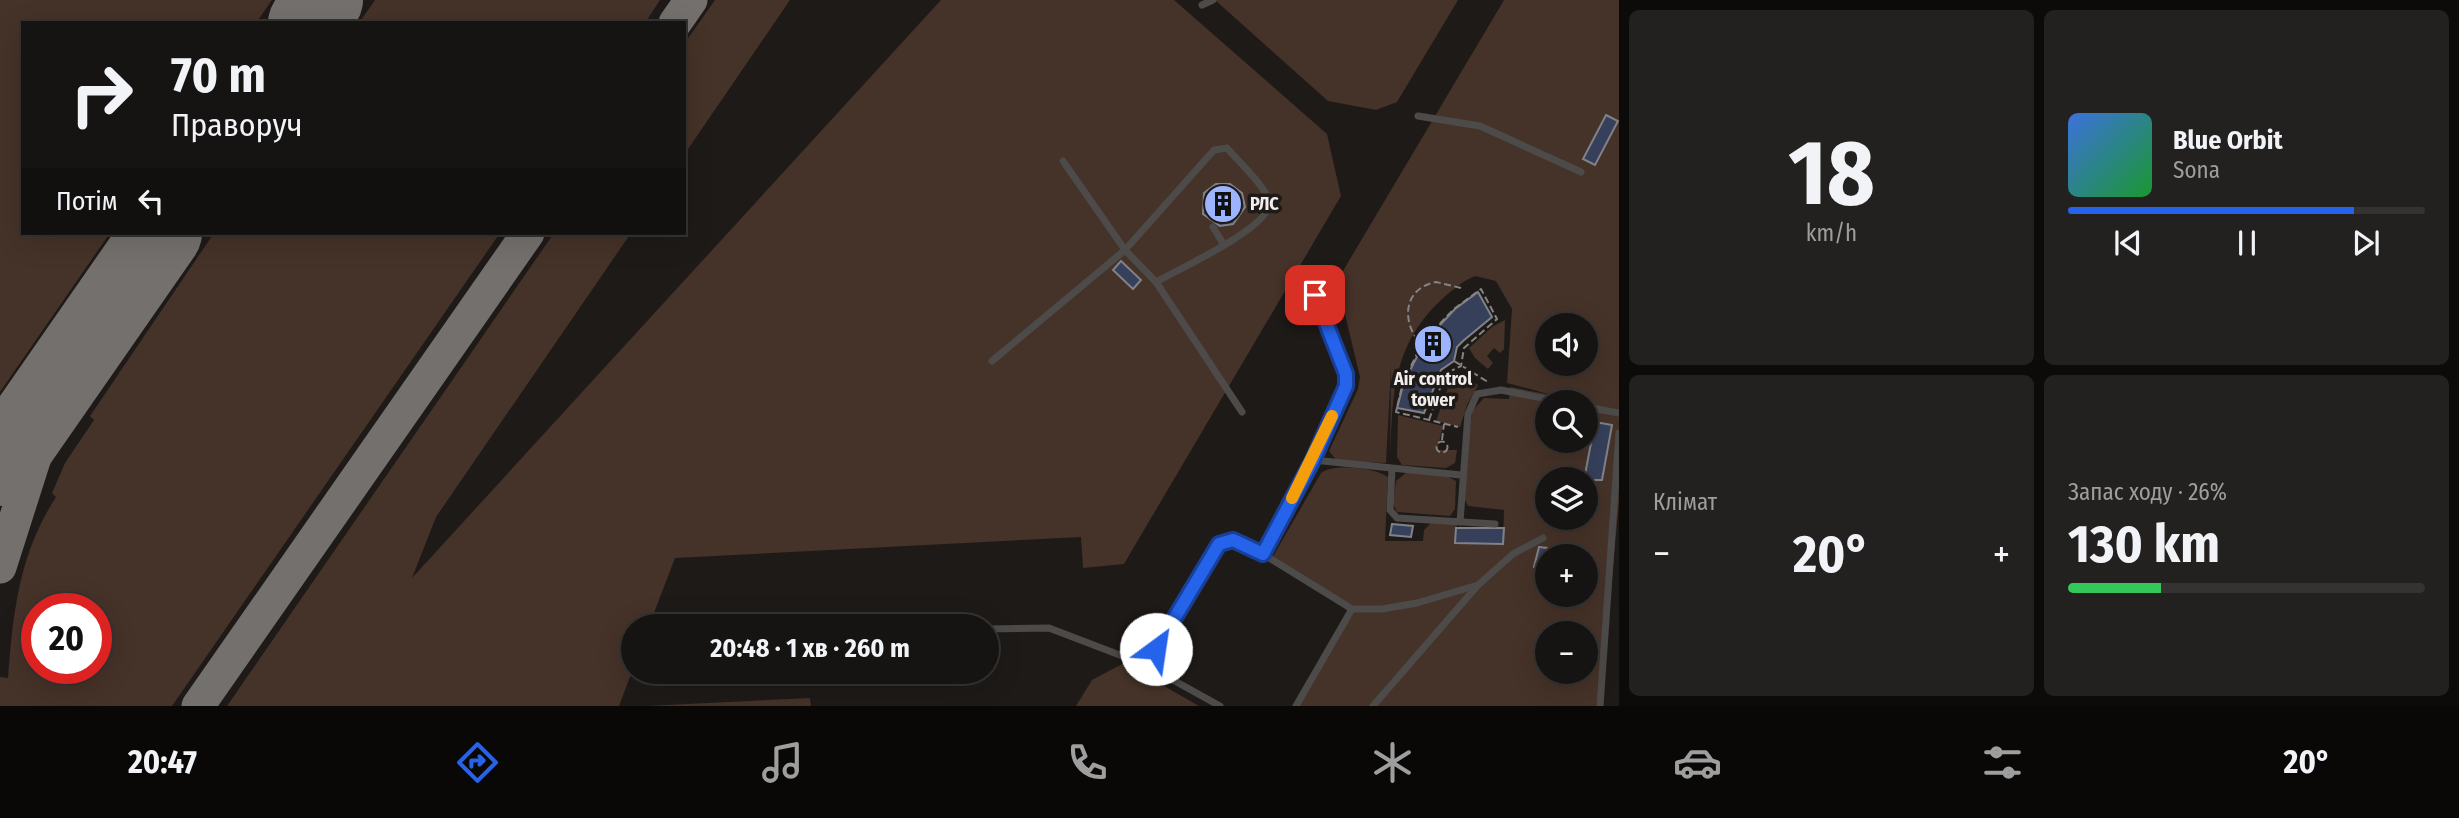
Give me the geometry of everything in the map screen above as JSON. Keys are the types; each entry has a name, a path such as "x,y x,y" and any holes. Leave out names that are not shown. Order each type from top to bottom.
{"lane":[{"path":"1202,5 1213,0"},
{"path":"1418,116 1480,126 1581,172"},
{"path":"992,361 1125,250 1220,147 1227,148 1265,192 1269,202 1262,218 1223,245 1156,282"},
{"path":"1063,161 1125,250 1156,282 1242,412"},
{"path":"1213,227 1223,245"},
{"path":"1263,554 1313,460 1346,386 1346,374 1315,295"},
{"path":"1460,522 1466,429 1469,408 1477,394 1501,390 1535,397"},
{"path":"1598,409 1619,413"},
{"path":"1600,706 1619,433"},
{"path":"1313,460 1461,475"},
{"path":"1392,469 1390,510 1394,516 1494,524"},
{"path":"1373,706 1478,585 1513,554 1543,538"},
{"path":"1146,665 1219,544 1233,540 1263,554 1352,609 1417,603 1478,585"},
{"path":"1296,706 1352,609"},
{"path":"999,629 1049,628 1146,665 1220,706"}],"path":[{"path":"1461,288 1436,282 1416,292 1408,304 1407,317 1422,344 1403,382 1396,412 1466,429"},
{"path":"1418,341 1423,332 1428,336 1454,309 1481,289 1497,319 1464,348 1461,366"},
{"path":"1454,361 1501,390"},
{"path":"1429,420 1445,374 1461,366"},
{"path":"1442,441 1444,424"}],"shaded area":[{"path":"0,0 272,0 257,21 21,21 21,235 109,235 0,392"},
{"path":"375,0 660,0 646,21 360,21"},
{"path":"715,0 790,0 686,152 686,41"},
{"path":"941,0 1174,0 1327,134 1341,196 1124,564 1083,568 1081,537 675,558 654,614 621,614 621,684 627,684 619,706 227,706 553,235 630,235 436,517 412,578"},
{"path":"1215,0 1458,0 1397,102 1376,110 1328,101"},
{"path":"1504,0 1619,0 1619,502 1600,706 1299,706 1355,610 1272,558 1321,473 1335,468 1354,468 1374,471 1388,477 1385,541 1423,541 1424,530 1431,523 1457,524 1455,542 1503,543 1504,510 1468,506 1463,496 1472,411 1484,398 1509,399 1510,387 1535,392 1535,453 1598,453 1598,390 1535,390 1507,383 1512,309 1496,281 1475,276 1461,284 1440,301 1412,338 1397,376 1390,463 1391,367 1386,463 1337,461 1329,451 1358,389 1360,377 1337,281"},
{"path":"213,235 499,235 172,706 0,706 0,677 8,678 12,630 20,584 34,540 56,497 52,493 65,463 94,420 90,416"},
{"path":"1505,320 1504,349 1500,353 1494,348 1487,356 1493,363 1488,369 1475,358 1469,348 1492,327"},
{"path":"1453,374 1463,376 1478,385 1467,405 1460,427 1436,421"},
{"path":"1398,415 1443,426 1437,450 1457,450 1455,463 1446,468 1402,465 1397,457"},
{"path":"1407,472 1448,477 1456,481 1455,509 1450,516 1397,512 1393,504 1396,481"},
{"path":"1124,663 1199,706 1076,706 1092,680"},
{"path":"810,698 811,706 647,706"}],"building":[{"path":"1606,115 1618,121 1595,165 1583,159"},
{"name":"РЛС","path":"1216,184 1230,184 1242,193 1245,207 1233,224 1220,226 1203,214 1204,193"},
{"path":"1121,261 1141,280 1133,289 1113,270"},
{"path":"1478,292 1492,317 1457,347 1454,361 1441,370 1424,413 1397,408 1404,382 1425,341 1455,309"},
{"path":"1598,423 1612,425 1602,480 1598,480 1598,467 1586,467 1589,453 1598,453"},
{"path":"1392,524 1413,526 1411,537 1390,535"},
{"path":"1456,528 1504,528 1503,544 1455,543"}],"taxiway":[{"path":"676,21 691,0"},
{"path":"198,706 527,235"},
{"path":"0,567 37,451 54,413 134,273"}],"runway":[{"path":"309,21 323,0"},
{"path":"0,466 161,235"}],"slow traffic":[{"path":"1292,498 1313,460 1332,416"}],"place":[{"name":"РЛС","path":"1223,204"},
{"name":"Air control tower","path":"1433,344"}],"route":[{"path":"1156,649 1219,544 1225,540 1233,540 1263,554 1313,460 1346,386 1346,374 1315,295"}]}
